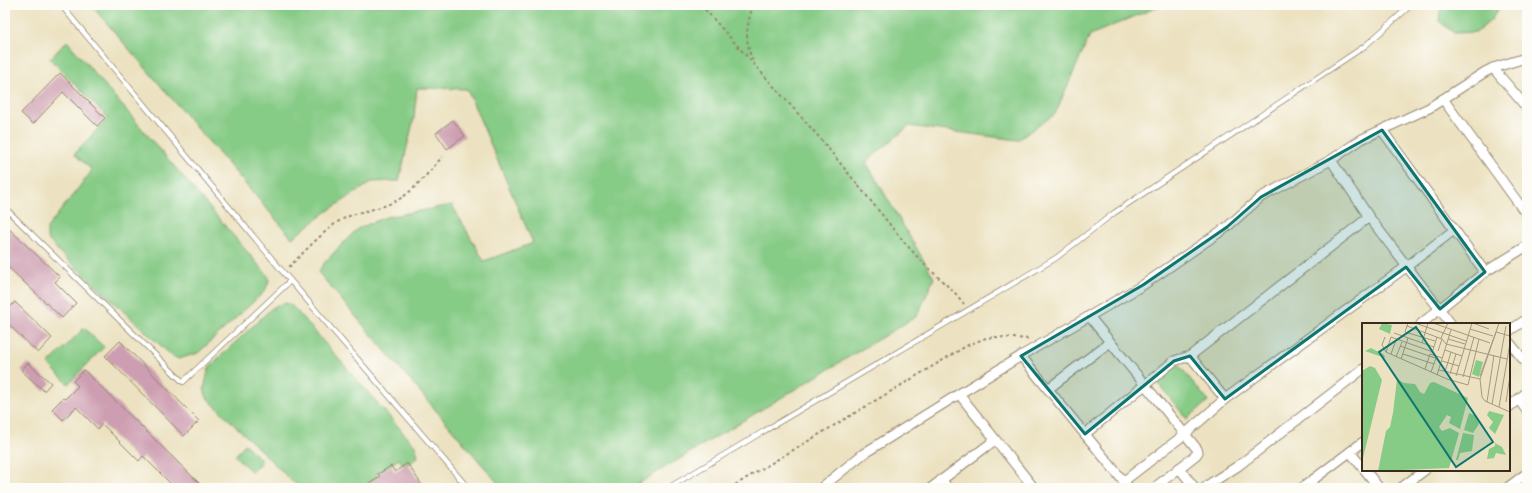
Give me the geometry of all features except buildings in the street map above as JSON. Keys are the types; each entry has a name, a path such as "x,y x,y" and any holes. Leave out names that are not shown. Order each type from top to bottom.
{"street":[{"path":"821,488 863,454 1021,356 1143,285 1228,227 1261,197 1331,160 1351,146 1408,119 1493,68 1522,59 1527,60"},
{"path":"1493,68 1527,108"},
{"path":"1443,99 1527,215"},
{"path":"1382,130 1485,272"},
{"path":"1331,160 1406,267 1450,323"},
{"path":"1085,434 1174,361 1190,356 1369,216"},
{"path":"1021,356 1127,485 1225,399 1406,267 1454,230"},
{"path":"1422,323 1485,272 1527,246"},
{"path":"1089,316 1198,452 1154,488"},
{"path":"1510,330 1527,319"},
{"path":"1048,389 1110,342"},
{"path":"1510,343 1527,364"},
{"path":"1190,356 1225,399"},
{"path":"1205,488 1238,466 1362,370"},
{"path":"1510,406 1527,392"},
{"path":"959,394 1034,488"},
{"path":"1519,400 1527,411"},
{"path":"932,488 995,440"},
{"path":"1302,488 1362,443"},
{"path":"1350,452 1362,467"},
{"path":"1179,468 1195,488"},
{"path":"1366,471 1379,488"},
{"path":"1401,488 1424,471"},
{"path":"1507,488 1527,473"},
{"path":"942,480 948,488"}],"lane":[{"path":"61,5 290,281 468,488"},
{"path":"668,488 1056,258 1114,214 1256,120 1315,78 1365,46 1411,5"},
{"path":"5,208 183,382 290,281"}],"path":[{"path":"701,5 819,137 914,253 963,301 967,311"},
{"path":"704,5 705,10"},
{"path":"753,5 747,31 746,45 755,67"},
{"path":"283,272 336,223 355,214 397,201 420,182 442,157"},
{"path":"730,488 968,345 986,338 995,337 1046,341"}],"highlighted area":[{"path":"1382,130 1485,272 1440,309 1406,267 1225,399 1190,356 1174,361 1085,434 1021,356 1143,285 1227,227 1261,197"}],"green space":[{"path":"91,5 1166,5 1155,8 1090,35 1055,114 1018,140 909,126 866,162 934,278 917,316 631,488 502,488 318,272 325,262 357,229 386,217 452,205 484,261 533,243 467,89 417,88 414,118 399,181 372,182 329,210 292,238"},
{"path":"1441,5 1501,5 1491,20 1477,32 1454,33 1439,21"},
{"path":"67,41 268,276 269,281 265,291 198,353 179,359 172,356 57,250 47,238 47,228 91,172 90,168 75,155 76,152 108,118 50,59"},
{"path":"285,303 291,305 295,309 415,446 418,455 417,458 409,464 407,462 403,465 399,459 376,474 378,477 360,488 303,488 293,482 207,398 204,389 209,367 271,309 277,305"},
{"path":"84,328 104,347 68,384 48,364"},
{"path":"1178,364 1208,401 1187,419 1157,382"},
{"path":"245,444 262,461 252,472 235,456"}]}
